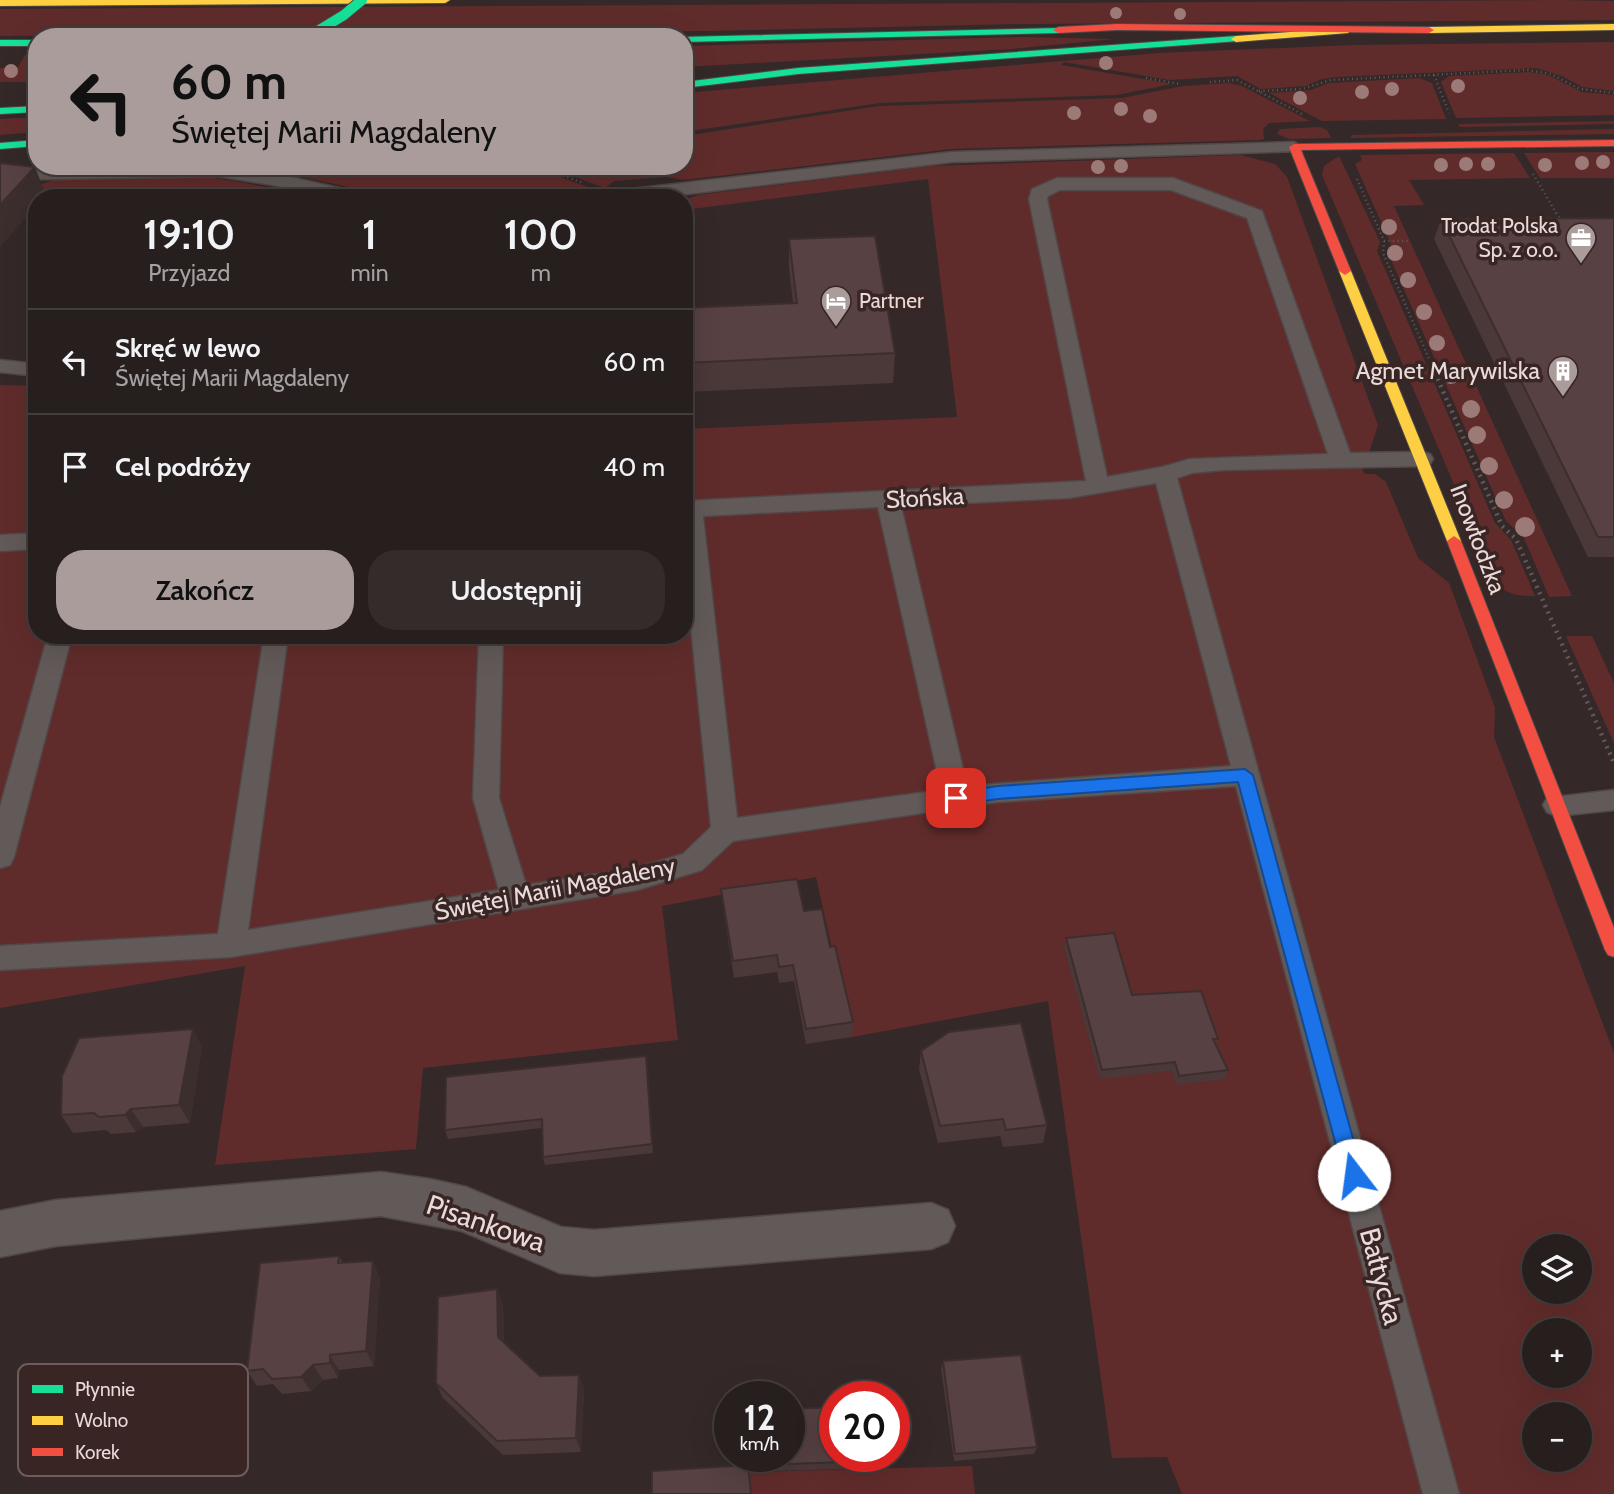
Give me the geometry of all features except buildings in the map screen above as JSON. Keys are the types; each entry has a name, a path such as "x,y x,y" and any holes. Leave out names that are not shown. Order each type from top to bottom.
{"main road":[{"path":"322,28 362,0"},
{"path":"0,3 445,0"},
{"path":"693,39 1016,32 1117,27 1345,31"},
{"path":"693,74 799,71 1345,31 1614,27"},
{"path":"0,43 28,43"},
{"path":"693,84 799,71"},
{"path":"0,111 28,109"},
{"path":"1294,147 1614,142"},
{"path":"0,146 28,144"},
{"name":"Inowłodzka","path":"1294,147 1422,459 1614,950"}],"street":[{"name":"Pisankowa","path":"0,1234 56,1223 380,1194 430,1201 466,1210 560,1250 594,1253 931,1226"}],"lane":[{"path":"681,189 953,157 1294,147"},
{"path":"0,176 43,175"},
{"path":"234,175 293,189"},
{"path":"1098,486 1038,199 1039,193 1045,188 1057,184 1172,184 1255,215 1342,461 1422,459"},
{"path":"0,366 28,369"},
{"name":"Słońska","path":"693,509 1069,491 1165,474 1190,466 1342,461"},
{"path":"693,553 725,831 998,792 1245,775 1165,474"},
{"path":"888,500 956,798"},
{"path":"0,543 28,541"},
{"path":"0,857 58,644"},
{"path":"231,945 274,644"},
{"path":"491,644 486,798 516,898"},
{"name":"Bałtycka","path":"1245,775 1441,1494"},
{"path":"1557,805 1614,800"},
{"name":"Świętej Marii Magdaleny","path":"0,958 231,945 637,879 692,862 725,831"}],"path":[{"path":"1259,91 1301,89 1331,80 1537,71 1559,77 1580,89 1614,93"},
{"path":"1434,75 1453,122"},
{"path":"1346,147 1353,159 1349,162 1384,241 1382,253 1502,526 1516,539 1614,763"},
{"path":"1535,178 1564,226"},
{"path":"1384,241 1410,241"}],"shaded area":[{"path":"1558,0 1614,1 1614,20 1022,24 693,31 693,28 28,28 28,36 0,36 0,9"},
{"path":"1022,37 1115,39 1012,49 693,67 693,46"},
{"path":"1614,42 1614,91 1582,87 1562,76 1536,68 1336,77 1305,86 1261,89 1237,76 1169,80 1064,62 1061,65 1172,84 1117,95 880,103 693,131 693,92 1158,53 1353,45"},
{"path":"25,55 28,55 28,82 0,82 0,68 18,67"},
{"path":"1529,72 1548,75 1582,92 1614,95 1614,115 1456,118 1441,82 1449,76"},
{"path":"1419,78 1432,83 1446,119 1322,121 1269,93 1311,90 1329,83"},
{"path":"1229,83 1242,86 1310,121 1269,123 1263,129 1264,139 1259,140 952,149 683,180 667,177 614,181 605,188 570,175 693,175 693,135 879,106 1122,98 1183,86"},
{"path":"28,117 28,133 0,135 0,119"},
{"path":"1614,121 1614,124 1460,127 1458,124"},
{"path":"1320,127 1327,130 1331,138 1289,139 1277,134 1280,129"},
{"path":"1614,129 1614,134 1350,138 1352,135"},
{"path":"1614,152 1614,178 1540,178 1524,153"},
{"path":"1514,153 1530,178 1409,180 1424,205 1394,206 1572,596 1549,597 1524,538 1506,521 1388,253 1391,244 1355,164 1362,160 1360,155"},
{"path":"1241,155 1275,164 1287,177 1378,425 1368,456 1359,457 1364,474 1375,474 1386,482 1418,558 1449,583 1495,708 1494,737 1614,1053 1614,1494 1182,1494 1167,1457 1112,1458 1048,1001 852,1037 816,877 662,906 678,1040 423,1068 416,1149 215,1165 245,966 0,1008 0,385 28,386 28,644 693,644 693,429 957,417 928,179 693,209 693,197 932,166"},
{"path":"1339,156 1380,242 1377,251 1495,523 1511,540 1535,596 1512,593 1502,588 1494,578 1322,175 1324,166"},
{"path":"293,175 555,175 593,189 357,189"},
{"path":"210,177 279,189 32,189 53,180"},
{"path":"1566,636 1592,636 1614,683 1614,743"},
{"path":"972,1466 975,1494 751,1494 749,1472 910,1472 910,1468"}],"traffic: fast":[{"path":"323,28 362,0"},
{"path":"693,39 1058,30"},
{"path":"693,84 798,71 1236,39"},
{"path":"0,43 28,43"},
{"path":"0,111 28,109"},
{"path":"0,146 28,144"}],"traffic: slow":[{"path":"0,3 445,0"},
{"path":"1429,30 1614,27"},
{"path":"1236,39 1345,31"},
{"path":"1345,271 1454,541"}],"traffic: jam":[{"path":"1058,30 1117,27 1429,30"},
{"path":"1345,271 1294,147 1614,143"},
{"path":"1454,541 1614,950"}],"place":[{"name":"Trodat Polska Sp. z o.o.","path":"1581,265"},
{"name":"Partner","path":"836,328"},
{"name":"Agmet Marywilska","path":"1563,398"}],"route":[{"path":"956,798 998,792 1245,775 1354,1175"}]}
